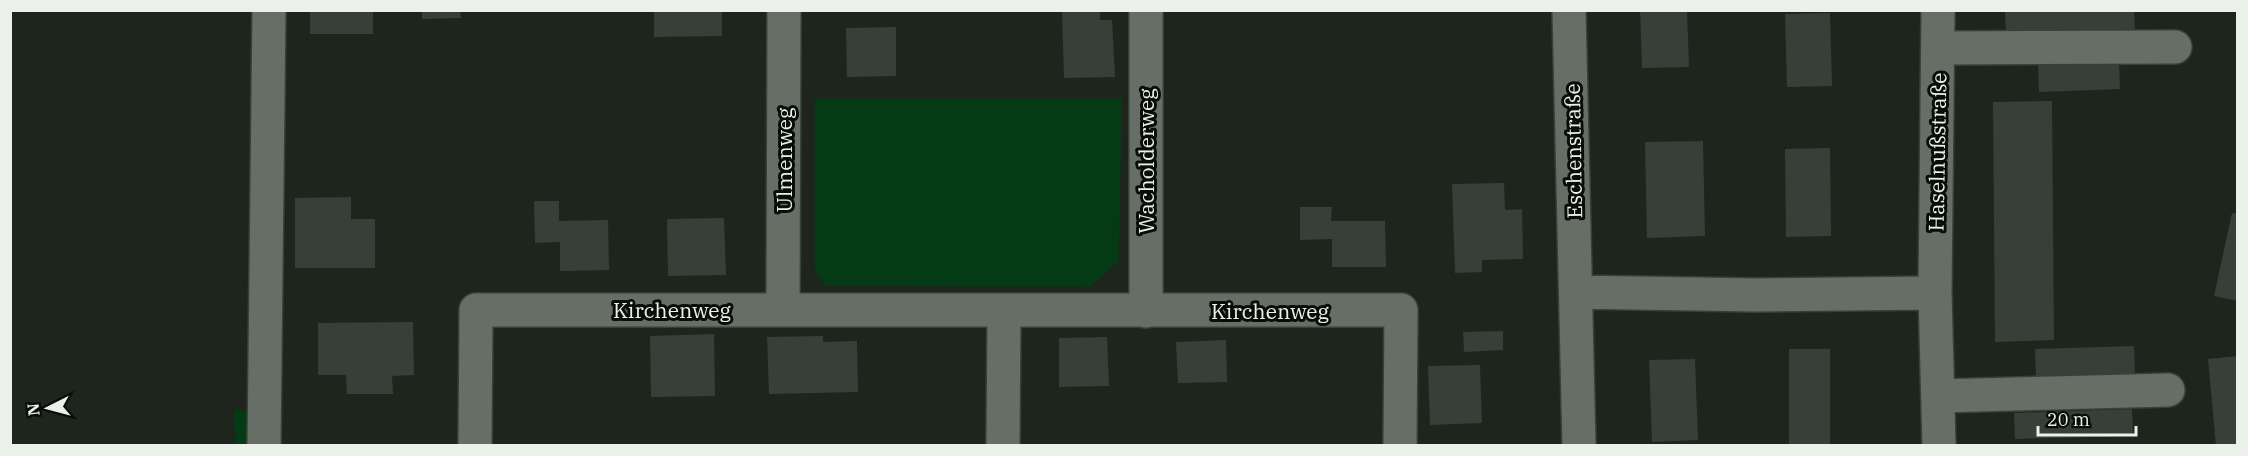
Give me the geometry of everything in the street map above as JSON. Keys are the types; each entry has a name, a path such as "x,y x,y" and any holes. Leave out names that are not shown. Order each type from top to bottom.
{"street":[{"path":"264,446 269,10"},
{"name":"Ulmenweg","path":"783,310 784,10"},
{"name":"Wacholderweg","path":"1146,10 1146,311"},
{"name":"Eschenstraße","path":"1569,10 1579,446"},
{"name":"Haselnußstraße","path":"1938,10 1935,293 1939,446"},
{"path":"1939,48 2175,47"},
{"path":"1576,292 1755,295 1935,293"},
{"name":"Kirchenweg","path":"475,446 476,310 1401,310 1400,446"},
{"path":"1004,311 1004,446"},
{"path":"1939,396 2168,390"}],"green space":[{"path":"815,99 1122,99 1119,261 1090,287 825,286 815,270"},
{"path":"234,409 263,416 264,445 236,445"}],"building":[{"path":"310,10 373,10 373,34 310,34"},
{"path":"422,10 460,10 461,18 422,19"},
{"path":"654,10 722,10 722,36 654,37"},
{"path":"1062,10 1100,10 1100,20 1112,20 1115,77 1064,78"},
{"path":"1640,10 1687,10 1689,67 1642,68"},
{"path":"2005,10 2134,10 2135,29 2006,32"},
{"path":"1830,13 1832,86 1787,87 1785,14"},
{"path":"896,27 896,76 847,77 846,28"},
{"path":"2119,62 2120,89 2039,92 2038,64"},
{"path":"2052,101 2054,340 1995,342 1993,102"},
{"path":"1703,141 1705,236 1647,238 1645,142"},
{"path":"1830,148 1831,236 1786,237 1785,149"},
{"path":"1504,183 1505,210 1522,209 1523,259 1482,260 1482,272 1455,273 1452,184"},
{"path":"351,197 351,219 375,219 375,268 295,268 295,198"},
{"path":"534,201 559,201 559,221 608,220 609,270 560,271 560,242 535,243"},
{"path":"1300,207 1332,207 1331,221 1385,221 1386,267 1332,267 1332,239 1300,240"},
{"path":"2232,213 2238,214 2238,301 2214,296"},
{"path":"724,218 726,275 668,276 667,219"},
{"path":"413,322 414,375 392,376 393,394 347,394 346,375 318,375 318,323"},
{"path":"1503,331 1503,350 1464,352 1463,332"},
{"path":"714,334 715,396 651,397 650,336"},
{"path":"823,336 823,342 857,341 858,392 769,394 767,337"},
{"path":"1107,337 1109,386 1059,387 1059,338"},
{"path":"1226,340 1227,382 1178,383 1176,342"},
{"path":"2134,346 2135,375 2036,377 2035,349"},
{"path":"1789,349 1830,349 1830,446 1789,446"},
{"path":"2238,356 2238,446 2216,446 2208,359"},
{"path":"1695,359 1698,440 1652,442 1649,360"},
{"path":"1480,365 1482,423 1430,425 1428,366"},
{"path":"2132,409 2133,436 2015,439 2014,413"}]}
